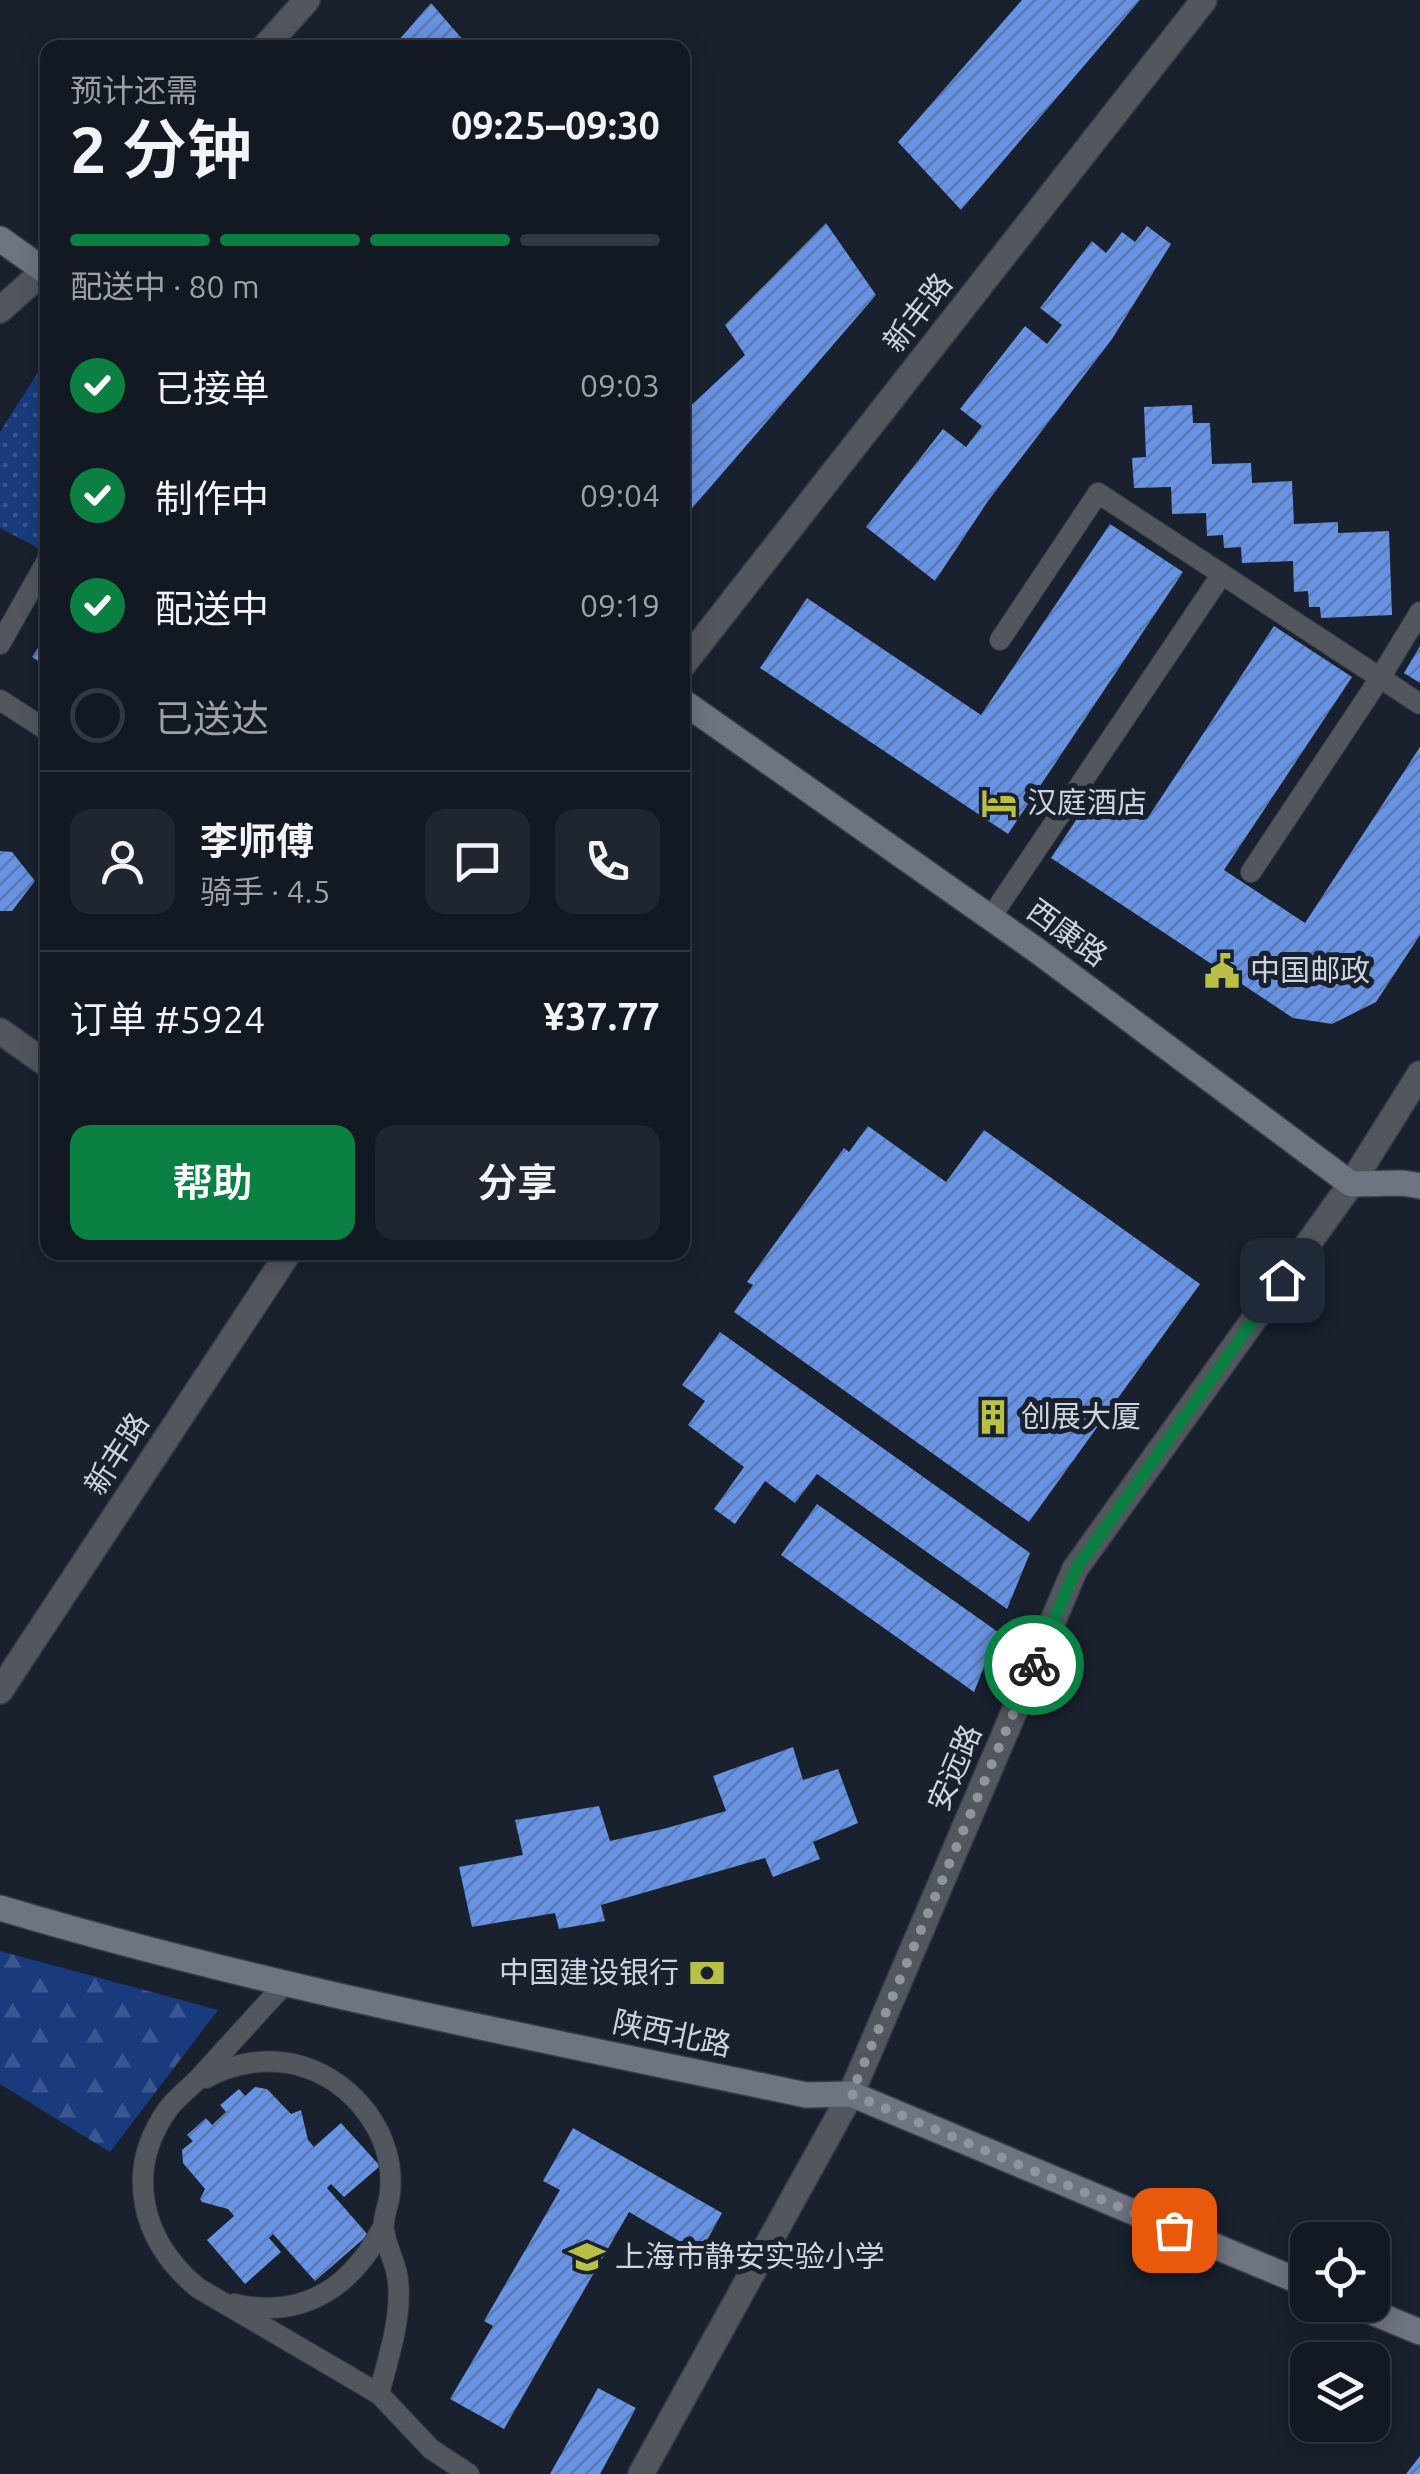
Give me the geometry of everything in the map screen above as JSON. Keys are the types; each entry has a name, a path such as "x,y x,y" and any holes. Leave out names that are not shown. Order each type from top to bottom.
{"main road":[{"path":"0,239 40,266"},
{"name":"西康路","path":"690,707 990,917 1351,1184"},
{"path":"1351,1184 1403,1182 1420,1186"},
{"name":"陕西北路","path":"0,1908 137,1948 285,1984 806,2094 851,2094 1290,2278"},
{"path":"1390,2320 1420,2332"}],"street":[{"path":"271,40 307,0"},
{"name":"新丰路","path":"690,656 1204,0"},
{"path":"0,310 40,275"},
{"path":"0,1031 40,1060"},
{"name":"安远路","path":"641,2474 851,2094 1076,1569 1351,1184 1420,1074"},
{"name":"新丰路","path":"0,1691 277,1260"}],"lane":[{"path":"1000,640 1098,493 1420,704"},
{"path":"0,644 40,572"},
{"path":"990,917 1222,574"},
{"path":"1251,872 1420,612"},
{"path":"0,700 40,726"},
{"path":"285,1984 168,2108 148,2146 142,2188 145,2210 162,2253 177,2271 198,2288 379,2394 430,2450 469,2474"},
{"path":"229,2045 247,2062"},
{"path":"192,2086 220,2070 247,2062 288,2063 313,2070 336,2082 368,2113 387,2154 391,2192 383,2228 369,2254 350,2276 308,2302 274,2308 221,2300"},
{"path":"379,2394 396,2330 398,2280 383,2228"}],"green space":[{"path":"40,369 40,549 0,528 0,432"},
{"path":"0,1951 218,2010 110,2152 0,2084"}],"building":[{"path":"1022,0 1140,0 961,210 898,142"},
{"path":"431,3 463,40 399,40"},
{"path":"826,223 876,295 690,511 690,407 745,355 725,325"},
{"path":"1147,226 1171,244 1112,339 988,501 935,581 866,527 943,429 966,447 982,426 960,409 1025,326 1047,344 1062,325 1040,308 1092,241 1106,253 1122,232 1135,242"},
{"path":"1192,405 1193,423 1210,423 1212,464 1251,463 1252,483 1292,481 1294,524 1338,522 1338,533 1389,531 1392,615 1321,618 1320,607 1309,607 1308,591 1294,592 1293,561 1242,563 1241,547 1224,548 1223,535 1207,536 1206,513 1172,514 1171,487 1134,488 1132,458 1146,457 1144,407"},
{"path":"1110,524 1183,572 1008,834 760,668 807,598 981,715"},
{"path":"1274,626 1352,677 1224,870 1305,923 1420,747 1420,935 1376,1002 1332,1024 1293,1018 1051,858 1098,787 1147,819"},
{"path":"40,645 40,662 32,657"},
{"path":"1420,646 1420,683 1404,673"},
{"path":"0,851 12,852 35,881 12,911 0,911"},
{"name":"创展大厦","path":"868,1126 946,1182 984,1130 1200,1284 1029,1522 734,1312 753,1285 747,1282 844,1148 849,1152"},
{"path":"720,1332 1030,1553 1007,1609 817,1474 795,1503 765,1481 735,1524 714,1509 744,1467 688,1425 705,1401 682,1385"},
{"path":"817,1504 998,1632 974,1692 781,1555"},
{"path":"793,1747 803,1780 838,1769 858,1823 813,1842 820,1859 773,1877 765,1858 601,1905 605,1921 559,1929 555,1913 472,1927 459,1867 523,1855 515,1820 599,1806 610,1841 667,1828 726,1811 713,1776"},
{"path":"255,2087 267,2089 291,2114 301,2110 308,2140 314,2147 341,2123 380,2166 344,2197 331,2184 327,2188 368,2235 315,2281 273,2234 269,2238 281,2252 245,2284 207,2240 234,2216 228,2209 202,2202 205,2189 183,2163 182,2150 193,2141 187,2135 206,2118 212,2125 226,2112 220,2105 239,2089 245,2096"},
{"path":"573,2128 722,2213 700,2253 629,2212 504,2429 450,2399 493,2326 484,2321 560,2190 543,2181"},
{"path":"598,2388 636,2408 600,2474 550,2474"},
{"path":"1420,2456 1420,2474 1406,2474"}],"way so far":[{"path":"1034,1665 851,2094 1174,2230"}],"place":[{"name":"汉庭酒店","path":"999,803"},
{"name":"中国邮政","path":"1222,971"},
{"name":"创展大厦","path":"993,1417"},
{"name":"中国建设银行","path":"707,1973"},
{"name":"上海市静安实验小学","path":"587,2257"}],"route":[{"path":"1034,1665 1076,1569 1282,1280"}]}
